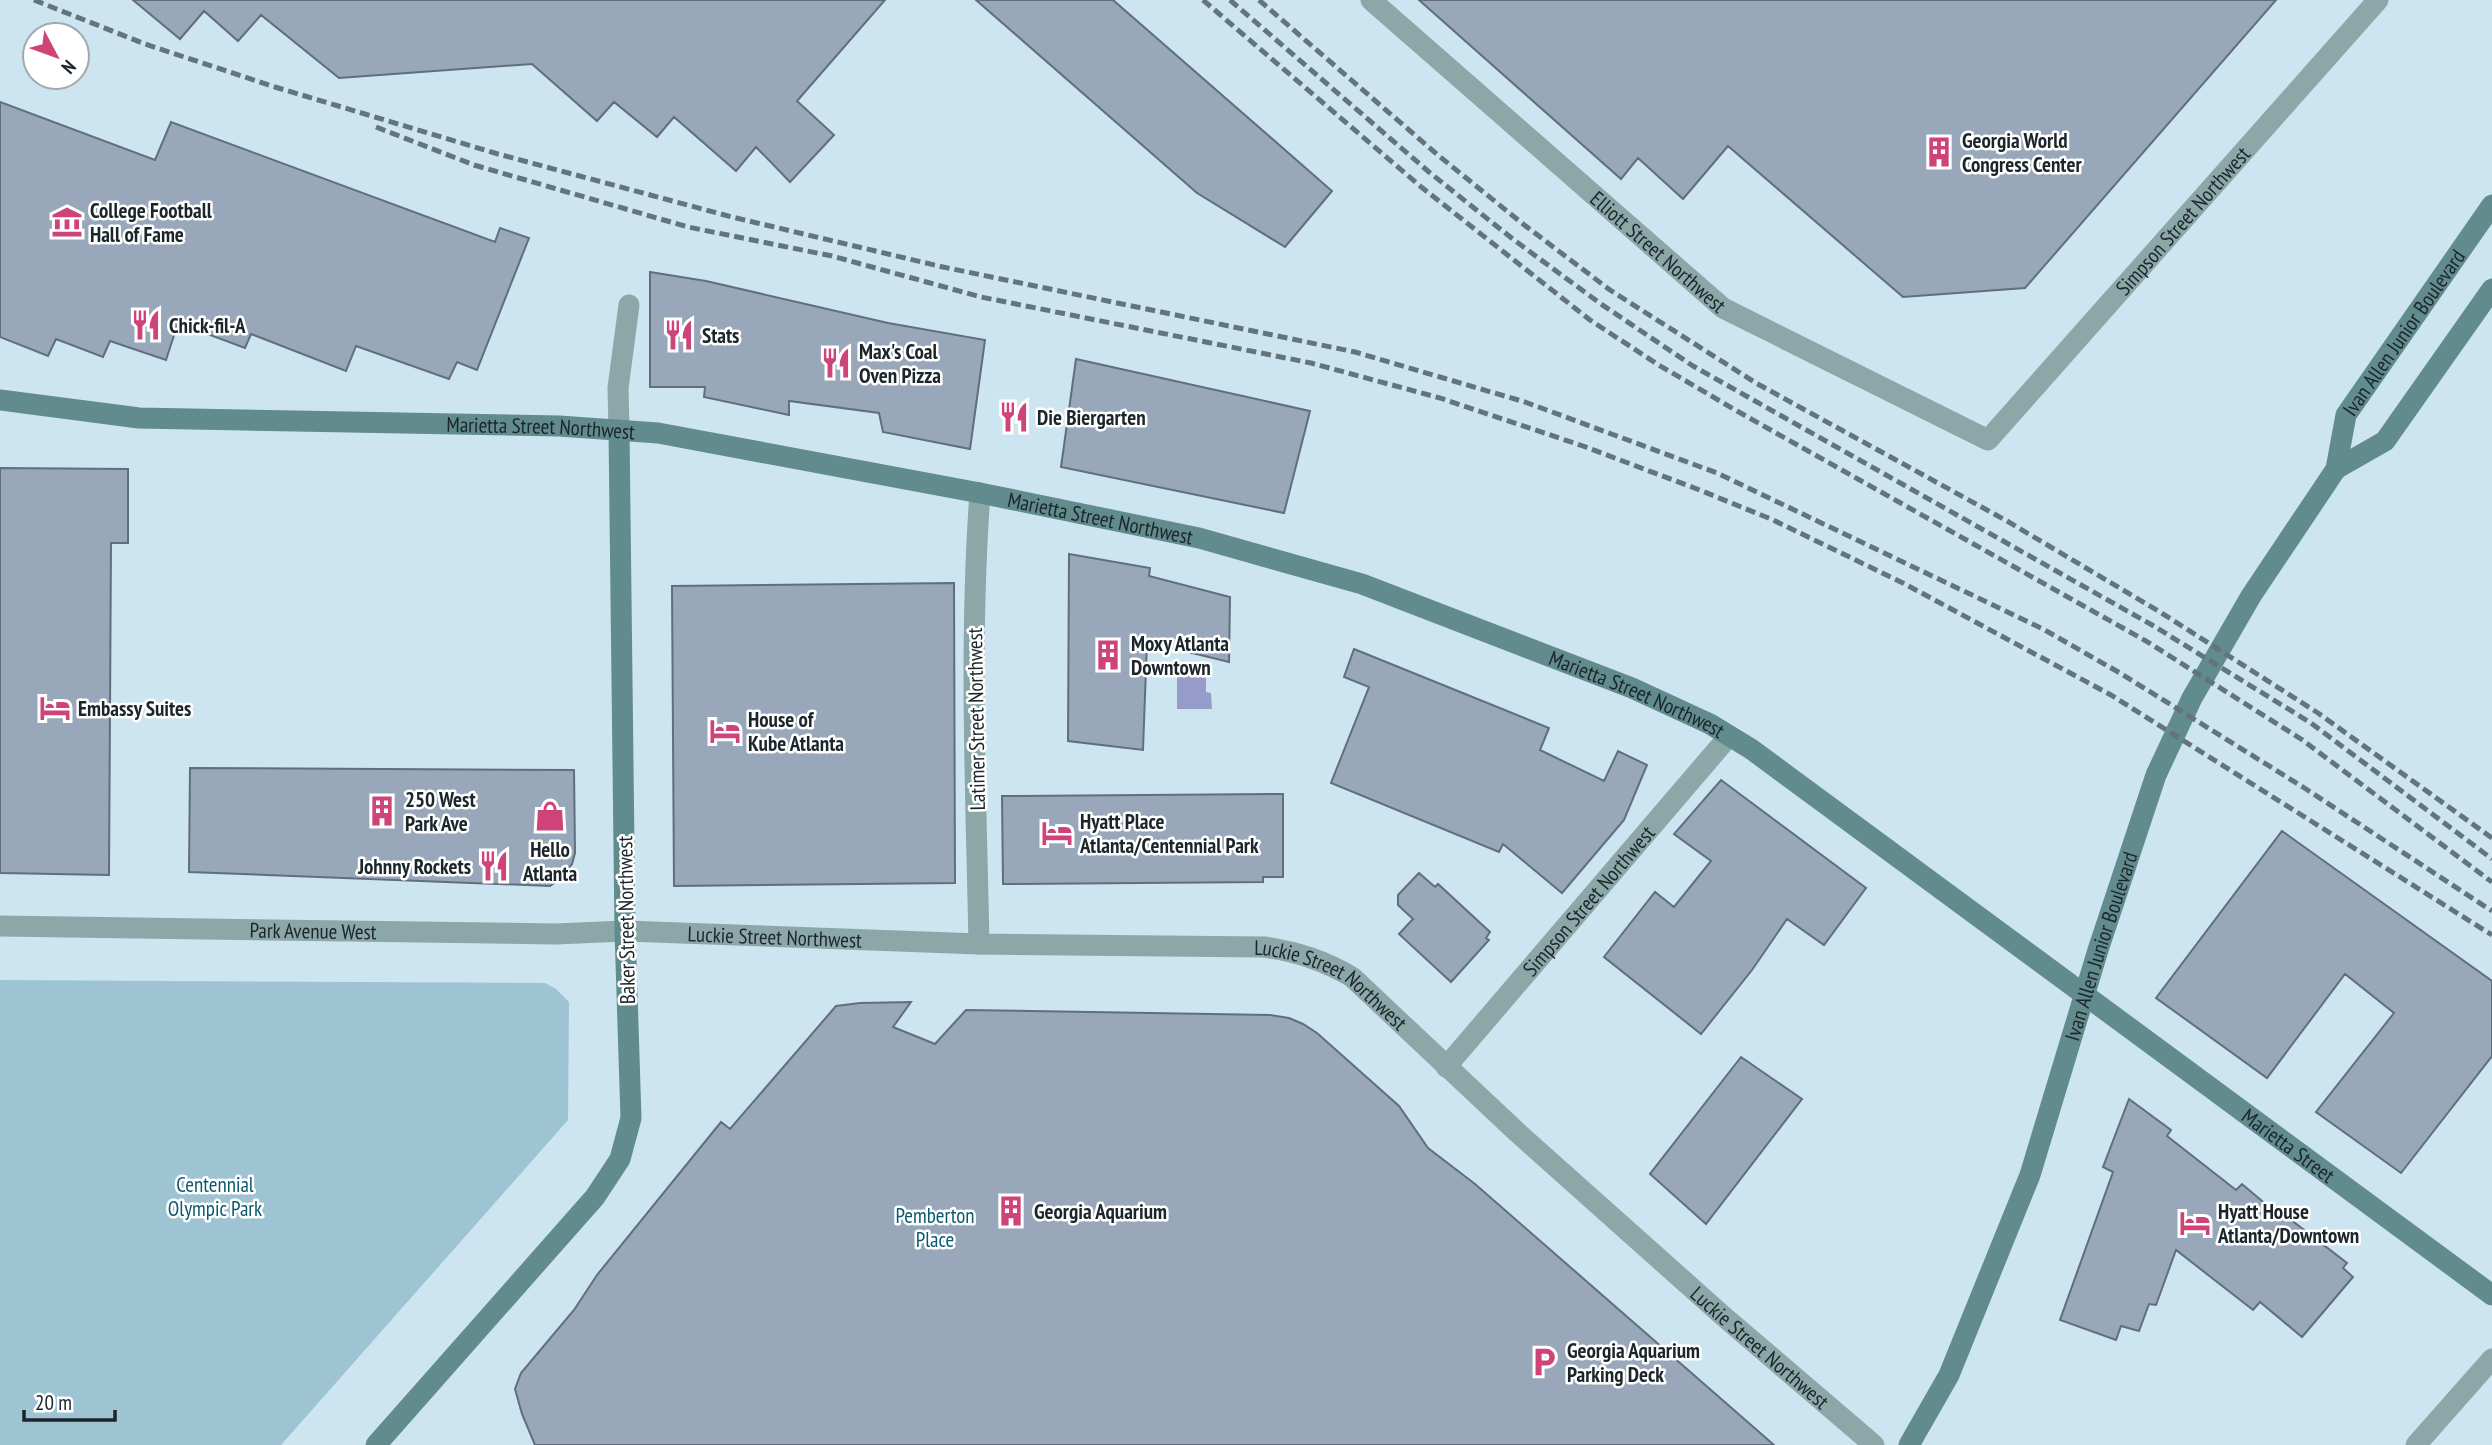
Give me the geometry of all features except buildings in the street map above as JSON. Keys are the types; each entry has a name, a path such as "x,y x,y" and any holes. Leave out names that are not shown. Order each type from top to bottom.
{"main road":[{"name":"Ivan Allen Junior Boulevard","path":"1909,1445 1949,1375 2030,1175 2084,995 2156,775 2192,698 2244,607 2336,468 2346,415 2492,205"},
{"name":"Ivan Allen Junior Boulevard","path":"2336,468 2385,441 2492,289"},
{"name":"Marietta Street Northwest","path":"0,400 139,418 559,426 657,433 980,493 1199,538 1362,584 1632,688 1710,724 1751,749 2084,995"},
{"name":"Baker Street Northwest","path":"376,1445 595,1197 620,1159 631,1118 625,931 619,430"},
{"name":"Marietta Street","path":"2084,995 2492,1295"}],"street":[{"name":"Elliott Street Northwest","path":"1371,0 1723,307 1988,440"},
{"name":"Simpson Street Northwest","path":"1988,440 2378,0"},
{"name":"Baker Street Northwest","path":"619,430 618,388 629,304"},
{"name":"Latimer Street Northwest","path":"979,944 974,656 975,549 980,493"},
{"name":"Simpson Street Northwest","path":"1446,1067 1729,736"},
{"name":"Park Avenue West","path":"0,926 555,934 625,931"},
{"name":"Luckie Street Northwest","path":"625,931 979,944 1264,947 1294,951 1325,962 1352,976 1446,1067 1722,1315 1874,1445"},
{"path":"2416,1445 2492,1359"}],"green space":[{"name":"Centennial Olympic Park","path":"0,980 545,983 556,989 569,1002 568,1120 281,1445 0,1445"}],"water":[{"path":"1206,668 1206,692 1211,693 1212,709 1177,709 1177,669"}],"railway":[{"path":"34,0 145,44 275,87 498,154 732,217 943,267 1355,352 1525,402 1717,473 2043,629 2120,673 2306,789 2492,911"},
{"path":"1203,0 1420,186 1590,320 1657,364 1737,411 2146,641 2301,739 2492,882"},
{"path":"1230,0 1429,172 1514,240 1601,304 1693,366 2152,625 2311,723 2492,859"},
{"path":"1259,0 1439,156 1610,290 1756,383 2007,521 2160,612 2318,713 2492,838"},
{"path":"376,127 474,165 688,227 832,256 981,297 1311,363 1440,398 1583,446 1697,489 1771,519 1903,583 2111,695 2492,935"}],"place":[{"name":"Georgia World Congress Center","path":"1939,152"},
{"name":"College Football Hall of Fame","path":"67,222"},
{"name":"Chick-fil-A","path":"146,325"},
{"name":"Stats","path":"679,335"},
{"name":"Max's Coal Oven Pizza","path":"836,363"},
{"name":"Die Biergarten","path":"1014,417"},
{"name":"Moxy Atlanta Downtown","path":"1108,655"},
{"name":"Embassy Suites","path":"55,708"},
{"name":"House of Kube Atlanta","path":"725,731"},
{"name":"250 West Park Ave","path":"382,811"},
{"name":"Hello Atlanta","path":"550,816"},
{"name":"Hyatt Place Atlanta/Centennial Park","path":"1057,833"},
{"name":"Johnny Rockets","path":"494,866"},
{"name":"Georgia Aquarium","path":"1011,1211"},
{"name":"Hyatt House Atlanta/Downtown","path":"2195,1223"},
{"name":"Georgia Aquarium Parking Deck","path":"1544,1362"}],"park label":[{"name":"Pemberton Place","path":"935,1227"}]}
